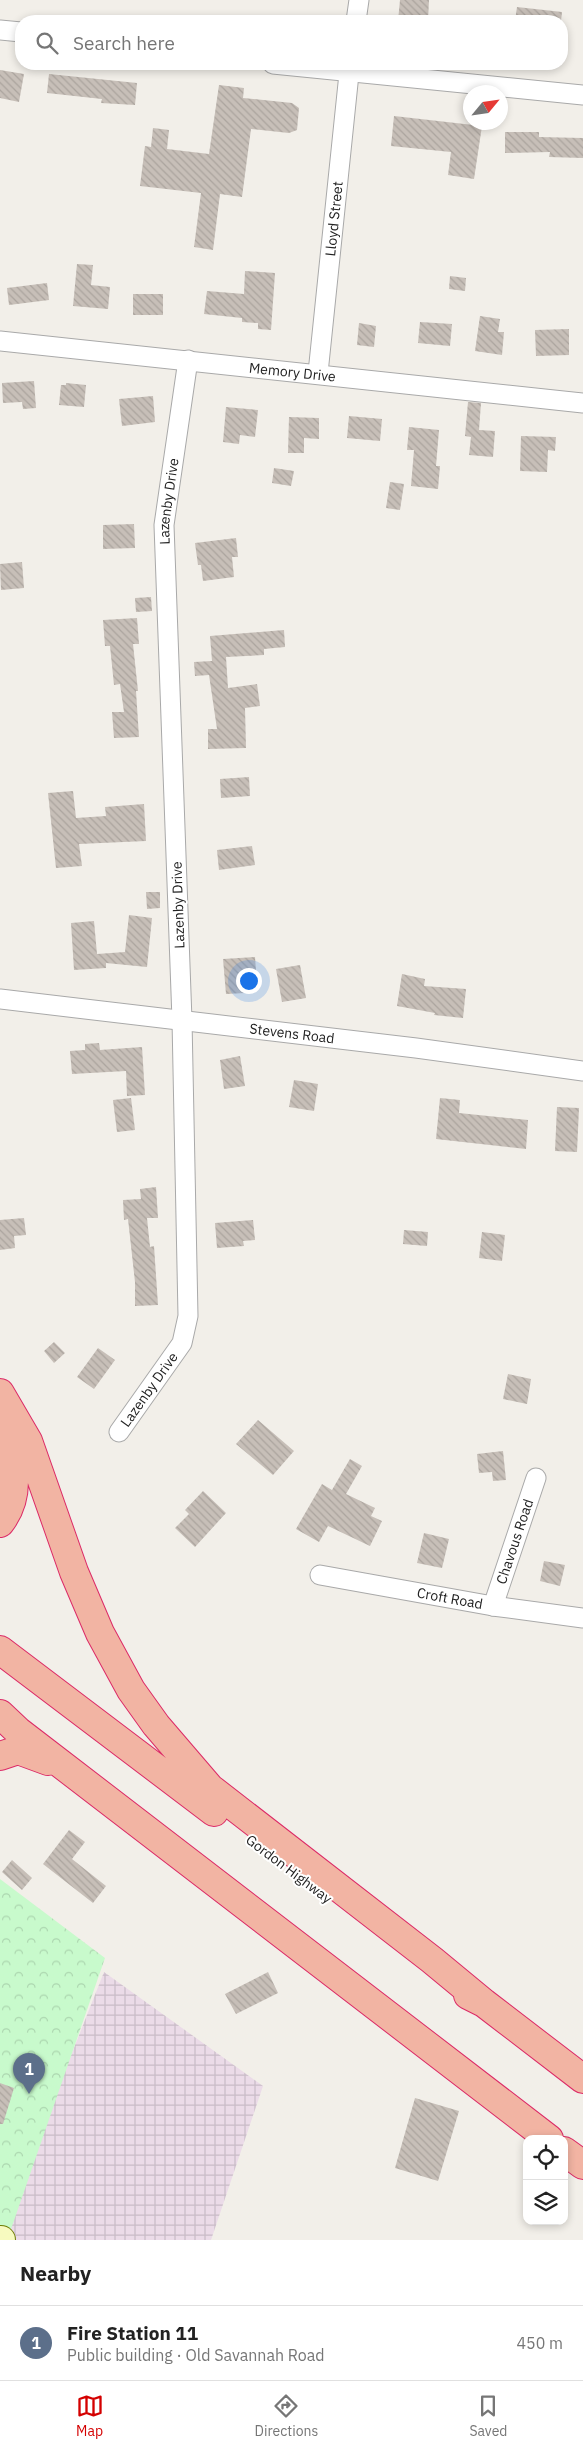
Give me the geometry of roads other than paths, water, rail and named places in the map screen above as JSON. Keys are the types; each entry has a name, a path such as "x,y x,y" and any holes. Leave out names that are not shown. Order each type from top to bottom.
{"highway":[{"path":"0,1393 28,1441 74,1572 100,1633 131,1690 156,1726 210,1788 432,1960 484,2003"},
{"path":"0,1435 13,1467 15,1485 14,1500 9,1512 0,1523"},
{"name":"Gordon Highway","path":"0,1650 414,1964 484,2003 583,2079"},
{"path":"6,1722 544,2135"},
{"path":"0,1756 18,1750 66,1768"},
{"path":"568,2154 583,2165"}],"street":[{"path":"357,15 359,0"},
{"path":"0,30 15,31"},
{"name":"Lloyd Street","path":"318,373 349,70"},
{"path":"366,70 583,96"},
{"name":"Memory Drive","path":"0,342 318,373 583,403"},
{"name":"Lazenby Drive","path":"119,1432 182,1343 188,1316 182,1020 164,525 188,360"},
{"name":"Stevens Road","path":"0,999 406,1047 583,1072"},
{"name":"Chavous Road","path":"493,1606 536,1478"},
{"name":"Croft Road","path":"320,1575 493,1606 583,1618"}],"place":[{"name":"Fire Station 11","path":"29,2094"}]}
